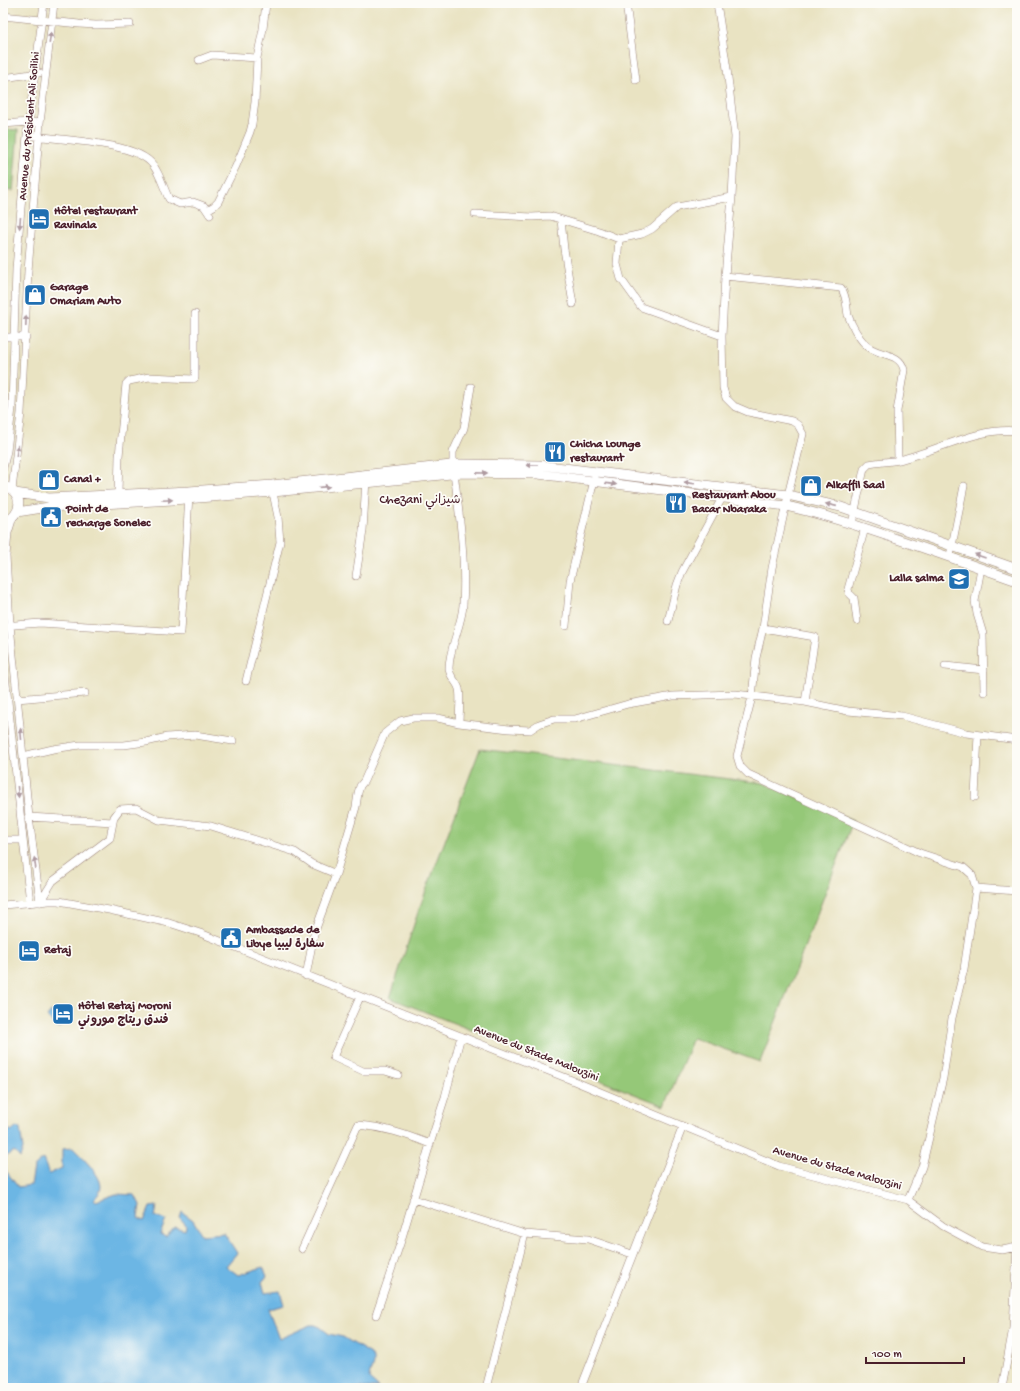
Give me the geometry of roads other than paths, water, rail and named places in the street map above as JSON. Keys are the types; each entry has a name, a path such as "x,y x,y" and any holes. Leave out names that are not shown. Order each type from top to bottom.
{"main road":[{"path":"3,522 15,515 49,507 272,488 454,469 539,466 788,495 855,512 1017,569"},
{"path":"454,469 538,474 807,510 950,556 1017,580"},
{"path":"10,490 49,498 118,494 189,494"},
{"path":"10,490 19,503 15,515"}],"street":[{"name":"Avenue du Président Ali Soilihi","path":"3,468 7,451 12,408 16,269 27,135 44,3"},
{"name":"Avenue du Président Ali Soilihi","path":"10,490 22,413 28,270 40,123 54,3"},
{"path":"27,135 115,146 144,155 154,165 169,199 180,204 193,202 204,206 209,213 218,202 236,166 250,132 254,112 257,58 263,29 266,3"},
{"path":"626,3 636,80"},
{"path":"717,3 735,137 722,336 723,388 726,398 734,406 748,412 792,421 798,425 803,434 772,568 763,628 756,658 752,697 738,756 740,766 748,774 920,853 963,867 972,875 976,888 964,968 952,1018 943,1078 922,1167 908,1200"},
{"path":"3,16 96,25 130,24"},
{"path":"199,60 212,55 257,58"},
{"path":"3,78 45,73"},
{"path":"3,124 29,122 40,123"},
{"path":"475,214 532,217 550,216 599,231 619,239 642,234 652,229 676,207 732,196"},
{"path":"561,220 573,304"},
{"path":"619,239 617,264 621,279 641,307 722,336"},
{"path":"725,276 841,288 844,292 848,315 865,345 874,351 898,358 902,363 904,370 897,411 898,460"},
{"path":"118,494 119,456 126,384 129,381 150,377 186,379 196,378 195,314"},
{"path":"3,337 26,337"},
{"path":"459,723 460,691 457,682 451,676 449,668 464,601 464,566 453,452 464,428 471,387"},
{"path":"852,524 864,469 869,464 898,460 982,433 1003,430 1017,431"},
{"path":"566,626 570,581 596,472"},
{"path":"356,576 363,531 366,479"},
{"path":"950,556 964,486"},
{"path":"246,681 280,542 278,517 272,488"},
{"path":"7,626 40,623 181,632 189,494"},
{"path":"668,621 677,585 682,572 722,498"},
{"path":"15,515 8,533 6,556 7,626 23,756 35,902"},
{"path":"857,621 854,598 849,593 848,589 865,528"},
{"path":"981,568 975,601 976,614 983,634 984,692"},
{"path":"763,628 815,637 805,702"},
{"path":"3,656 23,840 35,902"},
{"path":"946,666 984,670"},
{"path":"17,698 85,693"},
{"path":"306,976 314,934 336,874 356,807 358,793 385,733 400,721 413,718 438,718 459,723 530,730 539,724 554,719 575,719 628,704 672,696 735,694 805,702 848,711 902,716 978,735 1017,740"},
{"path":"23,756 80,745 124,745 167,737 195,734 233,741"},
{"path":"975,797 978,735"},
{"path":"35,902 54,881 110,838 114,817 120,810 136,808 158,820 211,826 295,852 312,864 336,874"},
{"path":"29,817 113,822"},
{"path":"3,840 23,840"},
{"path":"976,888 1017,891"},
{"name":"Avenue du Stade Malouzini","path":"3,905 49,901 73,904 169,923 461,1036 779,1166 908,1200 943,1226 982,1247 1002,1250 1017,1246"},
{"path":"360,997 333,1057 363,1071 385,1071 398,1075"},
{"path":"376,1315 400,1244 445,1097 461,1036"},
{"path":"302,1249 358,1125 394,1130 430,1144"},
{"path":"583,1388 582,1385 632,1254 683,1126"},
{"path":"413,1199 525,1234 588,1239 632,1254"},
{"path":"486,1388 525,1234"},
{"path":"1002,1388 1013,1328 1017,1246"}],"water":[{"path":"52,1011 65,1021 59,1028 47,1017"},
{"path":"3,1114 5,1127 11,1131 16,1127 20,1129 23,1149 20,1158 14,1151 4,1158 6,1171 18,1187 31,1185 34,1167 43,1159 49,1174 62,1168 62,1149 73,1148 92,1168 99,1180 101,1186 100,1192 94,1199 96,1201 116,1194 135,1195 140,1205 138,1218 144,1221 150,1207 157,1206 155,1217 166,1220 160,1234 166,1237 174,1227 185,1230 186,1225 180,1218 182,1212 193,1220 202,1235 224,1233 237,1253 226,1266 238,1275 263,1267 267,1276 262,1282 265,1293 280,1291 284,1305 268,1309 279,1339 311,1325 320,1327 329,1334 343,1337 371,1354 373,1357 373,1363 369,1379 379,1388 3,1388"}],"place":[{"name":"Hôtel restaurant Ravinala","path":"39,219"},
{"name":"Garage Omariam Auto","path":"35,295"},
{"name":"Chicha Lounge restaurant","path":"555,452"},
{"name":"Canal +","path":"49,480"},
{"name":"Alkaffil Saal","path":"811,486"},
{"name":"Restaurant Abou Bacar Nbaraka","path":"676,503"},
{"name":"Point de recharge Sonelec","path":"51,517"},
{"name":"Lalla salma","path":"959,579"},
{"name":"Ambassade de Libye سفارة ليبيا","path":"231,938"},
{"name":"Retaj","path":"29,951"},
{"name":"Hôtel Retaj Moroni فندق ريتاج موروني","path":"63,1014"}],"district":[{"name":"Chezani شيزاني","path":"420,500"}]}
